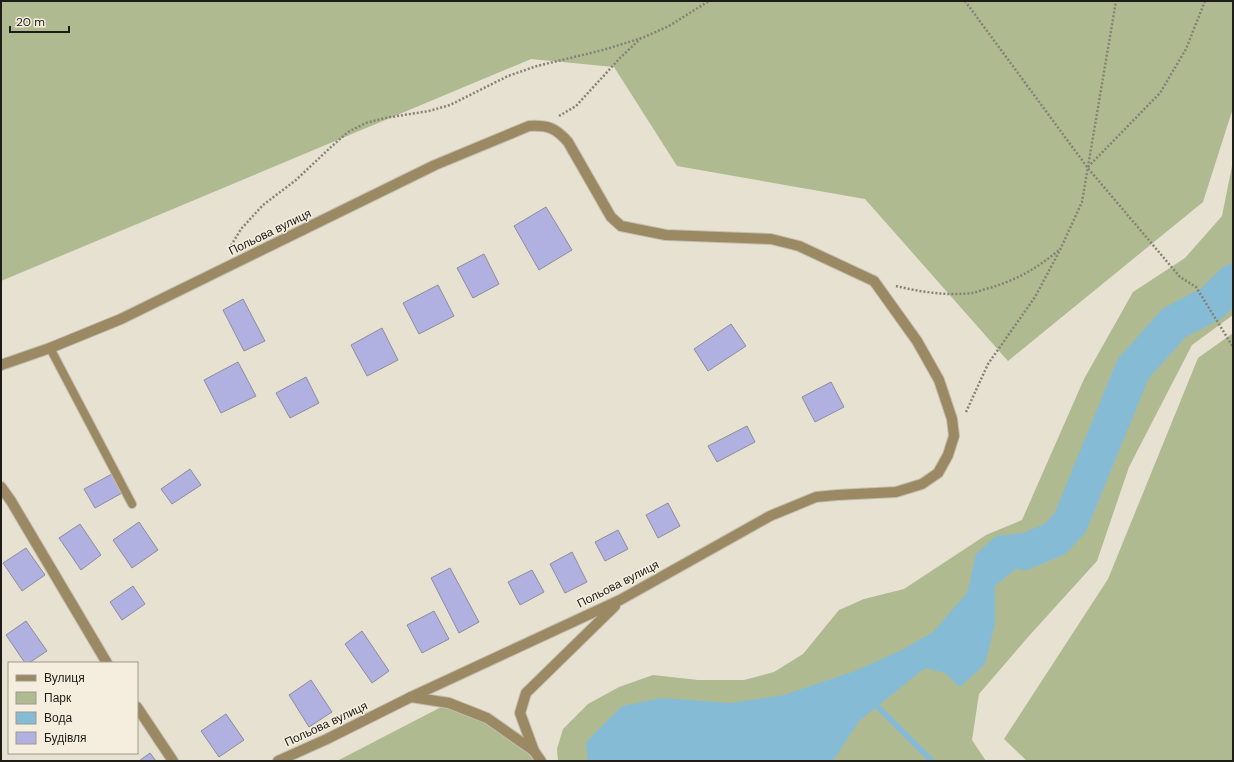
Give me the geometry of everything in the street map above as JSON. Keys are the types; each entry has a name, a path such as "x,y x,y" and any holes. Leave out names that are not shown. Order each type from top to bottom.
{"street":[{"name":"Польова вулиця","path":"1,365 50,348 121,320 435,165 529,126 540,125 550,127 560,132 568,142 612,218 621,226 666,235 771,239 799,246 874,281"},
{"path":"874,281 917,341 939,380 952,419 954,436"},
{"name":"Польова вулиця","path":"278,761 327,739 411,697 620,600 770,516 816,497 896,492 922,484 938,473 948,455 954,436"},
{"path":"1,487 11,501 106,662"},
{"path":"541,761 534,751 520,713 526,693 620,600"},
{"path":"411,697 449,703 487,718 534,751"},
{"path":"138,708 173,761"}],"lane":[{"path":"50,348 132,504"}],"path":[{"path":"218,272 241,229 263,205 296,180 348,132 366,123 385,118 429,111 450,105 508,76 537,66 603,50 642,38 669,26 709,1"},
{"path":"965,1 1087,167 1180,277 1196,287 1233,347"},
{"path":"954,436 988,364 1035,297 1060,250 1082,202 1116,1"},
{"path":"1087,167 1160,93 1186,49 1205,1"},
{"path":"540,125 561,116 576,106 620,58 642,38"},
{"path":"874,281 912,290 940,294 973,293 1010,281 1041,265 1060,250"}],"green space":[{"path":"1,1 1233,1 1233,108 1203,202 1008,361 865,199 677,166 614,67 531,59 1,281"},
{"path":"1233,161 1233,315 1192,345 1129,467 1097,561 979,694 972,740 986,761 558,761 557,749 563,729 588,704 619,687 653,675 698,680 744,680 774,672 803,654 839,610 864,599 904,589 986,535 1022,520 1084,379 1133,292 1185,258 1222,216"},
{"path":"1233,333 1233,761 1027,761 1004,739 1108,579 1198,358"},
{"path":"449,703 487,718 541,761 337,761"}],"water":[{"path":"1023,533 1024,562 995,586 995,624 985,664 960,687 945,673 925,668 859,721 833,761 588,761 586,742 622,706 662,698 731,703 784,695 855,671 902,650 933,632 967,593 976,554 996,536"}],"building":[{"path":"546,207 572,250 539,270 514,226"},
{"path":"484,254 499,284 473,298 457,268"},
{"path":"438,285 454,316 419,334 403,303"},
{"path":"243,299 265,341 244,351 223,310"},
{"path":"731,324 746,346 708,371 694,349"},
{"path":"382,328 398,360 367,376 351,345"},
{"path":"238,362 256,396 221,413 204,380"},
{"path":"306,377 319,403 290,418 276,393"},
{"path":"831,382 844,407 815,422 802,397"},
{"path":"747,426 755,442 717,462 708,446"},
{"path":"190,469 201,485 172,504 161,489"},
{"path":"112,474 122,493 95,508 84,489"},
{"path":"668,503 680,526 658,538 646,515"},
{"path":"139,522 158,550 132,568 113,540"},
{"path":"80,524 101,555 81,570 59,538"},
{"path":"618,530 628,549 605,561 595,542"},
{"path":"26,548 45,575 22,591 3,563"},
{"path":"572,552 587,582 565,593 550,564"},
{"path":"450,568 479,622 459,633 431,578"},
{"path":"532,570 544,592 520,605 508,582"},
{"path":"133,586 145,604 122,620 110,602"},
{"path":"434,611 449,639 422,653 407,625"},
{"path":"26,621 47,651 30,662 24,662 6,635"},
{"path":"362,631 389,671 372,683 345,644"},
{"path":"311,680 332,712 309,727 289,695"},
{"path":"226,714 244,740 219,757 201,731"},
{"path":"150,753 156,761 139,761"}],"waterway":[{"path":"1024,552 1055,539 1070,523 1133,369 1174,323 1212,303 1233,282"},
{"path":"877,706 932,761"}]}
